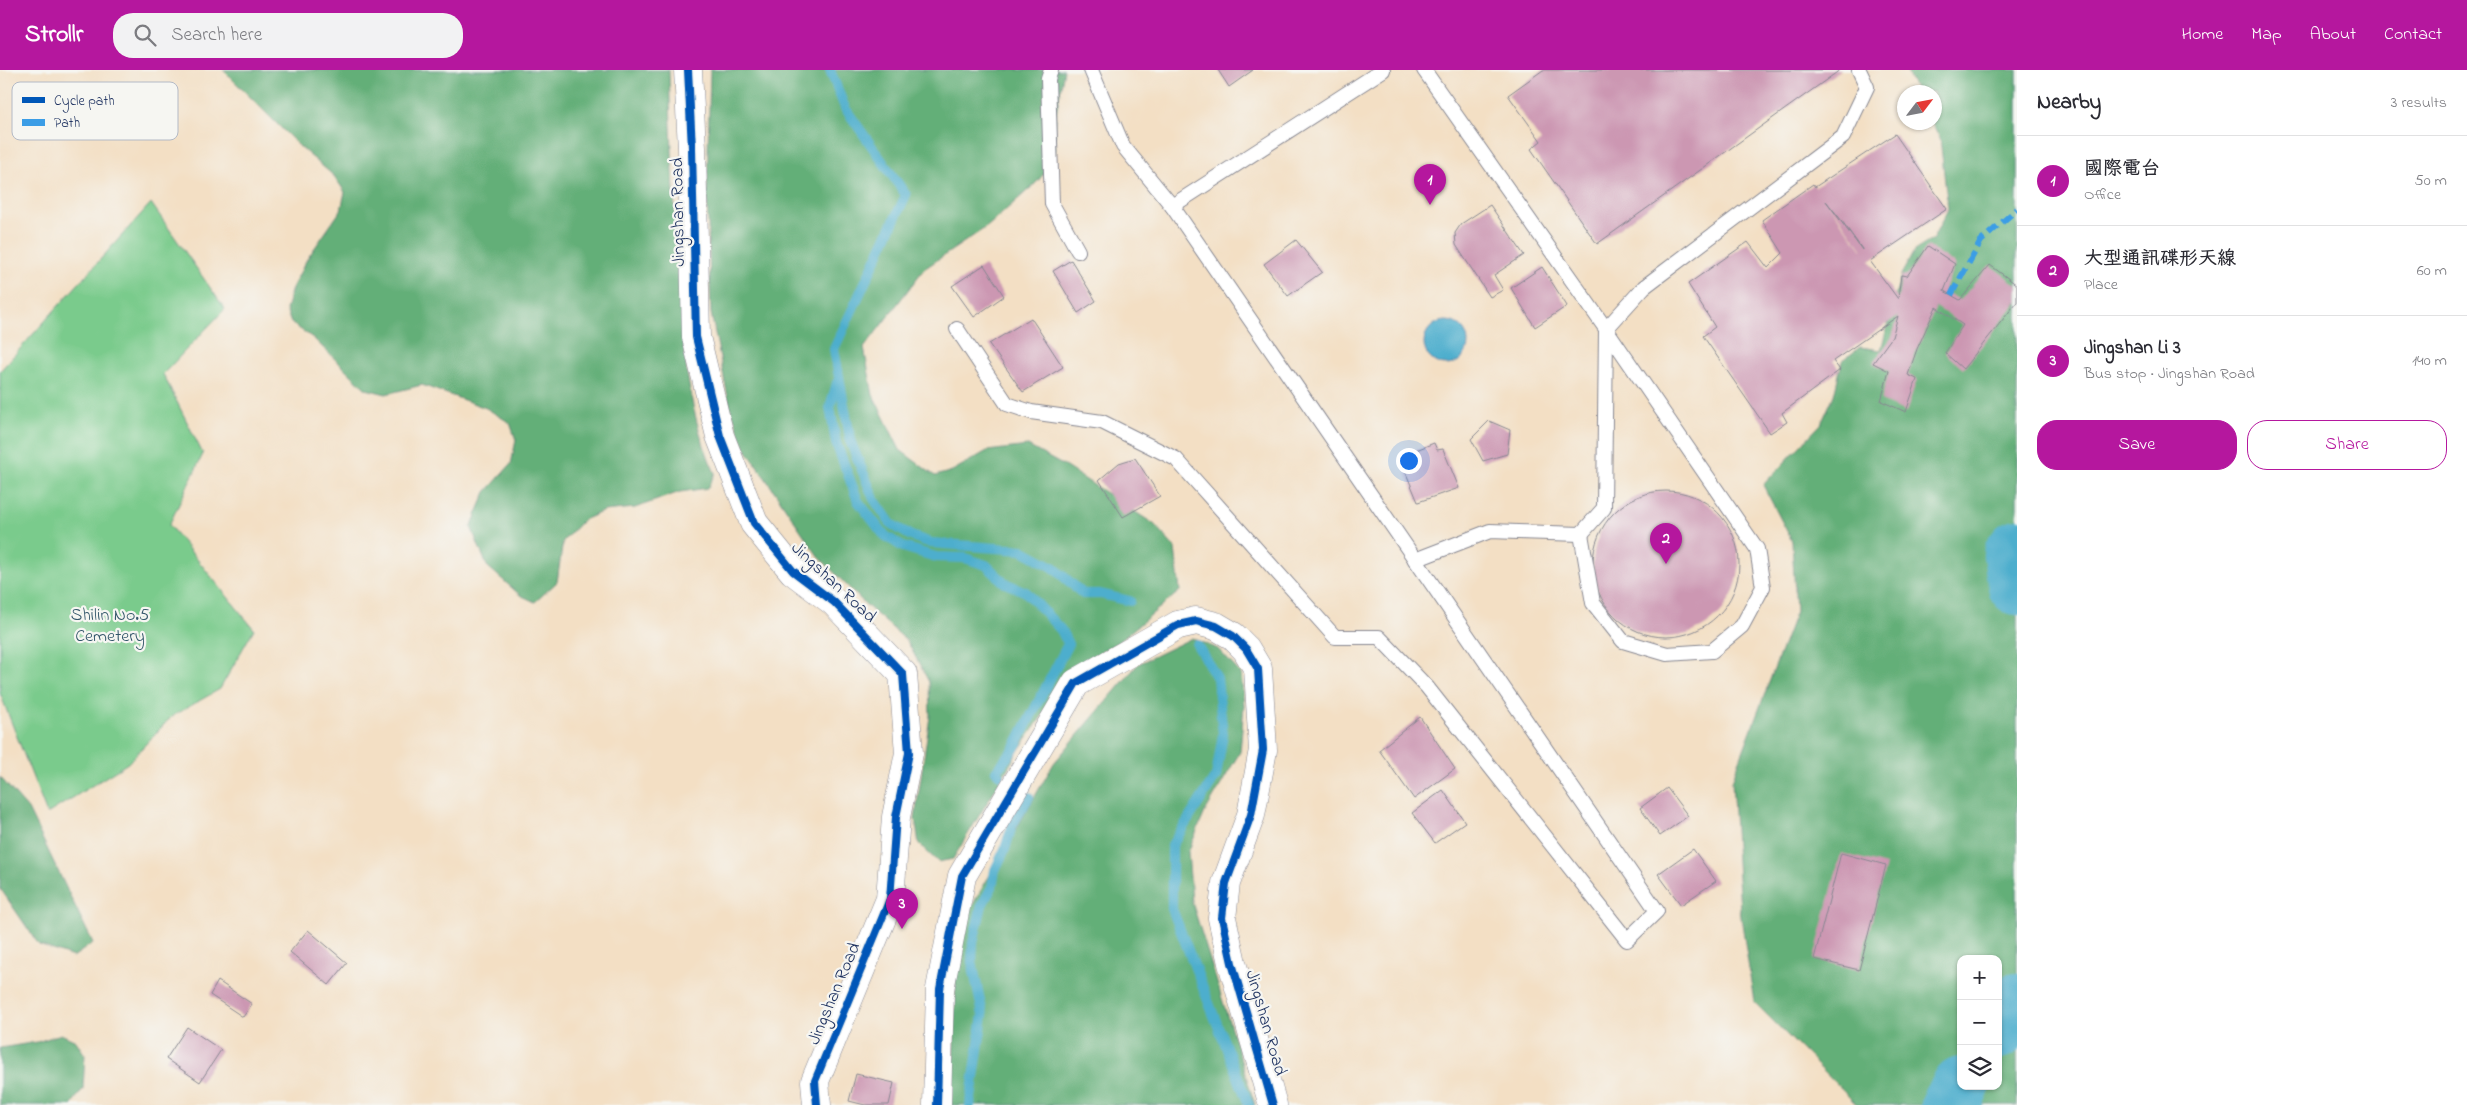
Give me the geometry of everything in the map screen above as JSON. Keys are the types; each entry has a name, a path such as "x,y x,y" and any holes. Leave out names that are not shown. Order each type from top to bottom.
{"street":[{"name":"Jingshan Road","path":"688,70 692,148 696,337 720,436 754,523 793,571 834,602 903,674 909,753 896,817 890,899 815,1081 817,1105"},
{"name":"Jingshan Road","path":"937,1105 940,989 962,876 1076,683 1178,626 1196,621 1216,626 1234,636 1246,649 1258,669 1263,750 1251,815 1226,883 1222,918 1232,963 1274,1105"}],"lane":[{"path":"1051,70 1048,79 1052,204 1078,251"},
{"path":"957,329 1007,404 1031,412 1102,422 1176,459 1335,637 1378,637 1426,687 1626,940 1657,911 1172,206 1123,146 1091,70"},
{"path":"1172,206 1383,70"},
{"path":"1424,70 1606,329 1756,549 1763,587 1742,626 1712,652 1667,654 1623,642 1593,603 1581,534"},
{"path":"1581,534 1604,508 1606,329 1644,287 1843,137 1867,87 1859,70"},
{"path":"1416,560 1490,531 1581,534"}],"green space":[{"path":"223,70 669,70 675,215 684,344 691,397 697,423 715,473 708,488 680,492 635,508 604,511 583,520 563,541 557,582 535,602 520,595 487,566 471,527 486,492 511,464 516,440 510,423 486,408 422,385 386,394 366,389 313,338 291,323 286,310 292,288 307,259 341,210 345,192 334,176 300,147"},
{"path":"710,70 1064,70 1056,114 1054,162 1036,183 988,226 924,269 864,348 873,395 900,450 935,476 952,471 987,451 1028,446 1066,467 1154,524 1175,548 1180,591 1118,642 1078,664 1020,748 953,859 938,862 919,844 915,818 930,716 929,682 907,641 865,604 818,556 745,448 730,407 711,313 707,190"},
{"path":"1906,70 2017,70 2017,1105 1857,1105 1754,1002 1740,910 1732,781 1796,611 1792,541 1763,485 1821,424 1834,395 1842,361 1860,347 1881,350 1901,275 1914,251 1933,239 1948,209 1940,138 1936,130 1942,130 1942,85 1914,85"},
{"name":"Shilin No.5 Cemetery","path":"151,203 225,309 163,374 203,454 169,525 254,629 220,689 171,717 128,763 47,814 0,693 0,371"},
{"path":"1192,638 1218,649 1241,674 1244,705 1240,752 1205,812 1188,852 1192,902 1255,1105 949,1105 953,1082 956,968 969,911 1054,763 1138,664"},
{"path":"0,777 28,809 93,943 73,957 39,945 0,888"},
{"path":"61,1034 76,1041 85,1055 83,1089 71,1105 0,1105 0,1048 37,1042"}],"water":[{"path":"1450,321 1462,327 1467,334 1467,352 1462,359 1455,364 1442,365 1434,362 1427,355 1424,339 1427,331 1434,324"}],"building":[{"path":"1218,70 1253,70 1229,87"},
{"path":"1543,70 1840,70 1597,244 1531,149 1541,141 1508,95"},
{"path":"1895,134 1947,209 1870,261 1898,299 1901,275 1907,276 1928,246 1955,264 1944,291 1960,300 1990,265 2017,285 2017,302 1963,369 1945,353 1963,325 1936,307 1917,349 1908,375 1917,379 1906,412 1881,401 1889,371 1873,363 1892,337 1898,316 1833,361 1840,370 1782,413 1787,422 1770,433 1703,336 1715,327 1688,284 1748,242 1768,268 1783,253 1762,220 1813,184 1815,187","holes":["1826,201 1862,249 1862,250"]},
{"path":"1490,205 1524,255 1494,275 1503,290 1490,297 1456,245 1455,233 1461,224"},
{"path":"1296,240 1322,272 1288,296 1264,264"},
{"path":"1071,260 1096,301 1078,313 1053,271"},
{"path":"984,265 1004,296 974,317 952,286"},
{"path":"1542,267 1567,306 1535,327 1511,288"},
{"path":"1031,318 1063,367 1023,392 989,344"},
{"path":"1489,421 1510,430 1507,454 1483,461 1471,439"},
{"path":"1434,443 1437,450 1443,449 1459,488 1418,502 1403,466 1408,463 1406,454"},
{"path":"1135,458 1160,496 1123,517 1099,480 1119,463"},
{"path":"1666,491 1694,497 1718,512 1733,536 1739,564 1733,592 1718,616 1694,631 1666,637 1638,631 1614,616 1599,592 1593,564 1599,536 1614,512 1638,497"},
{"path":"1420,717 1455,769 1414,799 1379,750"},
{"path":"1667,788 1688,816 1660,836 1640,808"},
{"path":"1443,790 1465,822 1435,843 1412,813"},
{"path":"1693,849 1716,881 1681,905 1658,874"},
{"path":"1841,853 1886,865 1859,970 1814,959"},
{"path":"308,930 347,963 329,985 290,952"},
{"path":"218,981 252,1004 243,1017 210,995"},
{"path":"187,1027 221,1050 200,1082 166,1059"},
{"path":"856,1074 894,1083 889,1105 865,1105 849,1101"}],"waterway":[{"path":"830,70 845,108 906,195 834,349 851,443 874,499 891,524 911,536 931,543 1022,550 1053,567 1083,594 1100,594 1130,601"},
{"path":"837,383 830,407 836,443 858,501 884,535 903,547 936,557 965,558 986,565 1005,583 1026,592 1061,630 1068,644 1014,749 996,771 1000,775"},
{"path":"2017,548 2012,555 2017,586"},
{"path":"1197,645 1217,678 1223,734 1216,776 1172,845 1172,909 1249,1105"},
{"path":"970,1105 983,1015 972,962 973,943 982,905 992,887 995,870 1005,849 1012,825 1029,797"},
{"path":"2002,1024 2017,1002"},
{"path":"1950,1105 1959,1090"}],"marked path":[{"path":"1951,295 1981,241 2017,209"}],"cycle path":[{"path":"688,70 692,148 696,337 720,436 754,523 793,571 834,602 903,674 909,753 896,817 890,899 815,1081 817,1105"},
{"path":"937,1105 940,989 962,876 1076,683 1178,625 1196,621 1216,626 1233,636 1246,649 1258,669 1263,750 1251,815 1226,883 1222,918 1232,963 1273,1105"}],"place":[{"name":"國際電台","path":"1430,205"},
{"name":"大型通訊碟形天線","path":"1666,564"},
{"name":"Jingshan Li 3","path":"902,929"}]}
